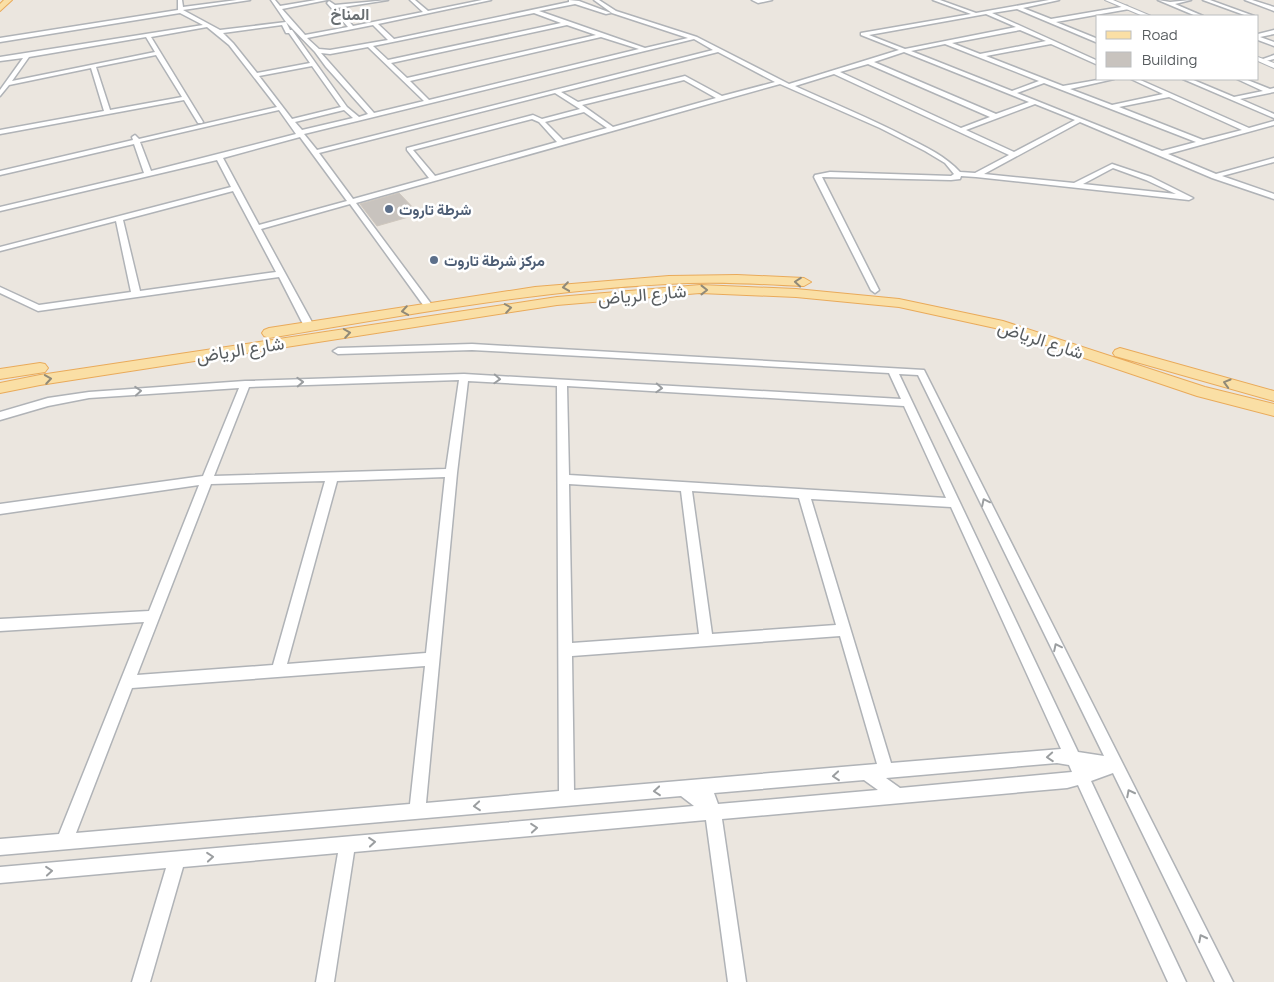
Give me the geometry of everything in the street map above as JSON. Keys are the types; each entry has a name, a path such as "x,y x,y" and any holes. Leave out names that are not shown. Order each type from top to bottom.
{"main road":[{"path":"0,9 8,0"},
{"name":"شارع الرياض","path":"0,374 583,284 699,277 768,279 875,290 960,305 1027,321 1113,351 1274,396"},
{"name":"شارع الرياض","path":"0,388 40,380 557,301 700,290 796,293 899,303 998,324 1202,392 1274,410"}],"street":[{"path":"180,0 181,10"},
{"path":"0,40 248,0"},
{"path":"274,0 288,21 372,114"},
{"path":"279,8 326,0 351,27"},
{"path":"333,7 386,0"},
{"path":"412,0 427,12"},
{"path":"304,37 489,0"},
{"path":"570,0 687,40"},
{"path":"596,0 614,12 695,38 780,82 882,127 927,150 946,162 958,174 1189,198 1166,186 1112,166 1075,186"},
{"path":"754,0 758,2 770,0"},
{"path":"935,0 975,14"},
{"path":"943,3 958,0"},
{"path":"1057,0 863,34 1215,176 1274,197"},
{"path":"1108,0 1145,15"},
{"path":"1117,0 1154,15"},
{"path":"1160,0 1197,15"},
{"path":"1168,4 1189,0"},
{"path":"1205,0 1248,15"},
{"path":"1247,0 1274,10"},
{"path":"317,51 330,52 370,46 577,2"},
{"path":"1017,7 1096,40"},
{"path":"1051,21 1127,8"},
{"path":"181,10 219,32 256,75 430,307"},
{"path":"1266,13 1274,10"},
{"path":"535,11 644,50"},
{"path":"986,12 1096,61"},
{"path":"420,14 427,19"},
{"path":"1084,15 1096,20"},
{"path":"219,32 284,23 288,32 290,31 345,108 357,118"},
{"path":"374,23 393,41"},
{"path":"388,62 567,23"},
{"path":"0,59 209,25"},
{"path":"434,25 441,30"},
{"path":"458,27 465,32"},
{"path":"789,86 903,51 1021,28"},
{"path":"1259,37 1274,32"},
{"path":"147,35 200,122"},
{"path":"406,80 601,35"},
{"path":"472,37 479,42"},
{"path":"1259,37 1274,44"},
{"path":"0,209 219,157 372,114 695,38"},
{"path":"944,42 1202,142"},
{"path":"979,56 1052,42"},
{"path":"370,46 427,101"},
{"path":"315,152 719,50"},
{"path":"7,84 158,53"},
{"path":"0,94 27,56"},
{"path":"1270,58 1274,62"},
{"path":"1259,60 1274,66"},
{"path":"869,62 996,116"},
{"path":"256,75 312,64"},
{"path":"93,66 108,112"},
{"path":"834,72 1015,154"},
{"path":"576,104 685,78 722,99"},
{"path":"1063,88 1107,80"},
{"path":"1136,80 1248,130"},
{"path":"1188,80 1274,116"},
{"path":"1243,80 1272,91"},
{"path":"1012,93 1044,81"},
{"path":"257,228 780,82"},
{"path":"555,91 612,129"},
{"path":"1234,99 1272,91"},
{"path":"1112,107 1169,95"},
{"path":"0,132 186,98"},
{"path":"960,130 1035,102"},
{"path":"0,173 200,122 279,106"},
{"path":"0,169 279,106"},
{"path":"290,121 345,108"},
{"path":"542,121 585,110"},
{"path":"434,179 408,149 533,116 542,121 562,143"},
{"path":"976,175 1080,120"},
{"path":"1160,154 1274,123"},
{"path":"136,139 148,174"},
{"path":"219,157 310,326"},
{"path":"1215,176 1273,161"},
{"path":"875,290 818,177 819,175 951,178 957,177 958,174"},
{"path":"0,249 236,188"},
{"path":"119,219 136,294"},
{"path":"0,290 38,308 281,274"},
{"path":"338,351 472,347 921,372 1224,982"},
{"path":"893,371 1177,982"},
{"path":"0,416 48,402 89,395 245,384 464,377 908,403"},
{"path":"417,812 451,473 464,377"},
{"path":"562,382 567,799"},
{"path":"64,842 245,384"},
{"path":"0,509 207,480 451,473"},
{"path":"278,671 332,477"},
{"path":"563,479 954,503"},
{"path":"686,486 706,640"},
{"path":"804,494 886,771"},
{"path":"0,625 154,616"},
{"path":"566,650 844,630"},
{"path":"128,682 432,659"},
{"path":"0,847 1058,756 1116,765"},
{"path":"0,875 1067,781 1116,765"},
{"path":"867,773 898,796"},
{"path":"705,787 713,812 737,982"},
{"path":"684,788 713,812"},
{"path":"325,982 347,844"},
{"path":"140,982 177,860"}],"building":[{"name":"شرطة تاروت","path":"399,193 419,214 377,226 360,204"}],"place":[{"name":"شرطة تاروت","path":"389,209"},
{"name":"مركز شرطة تاروت","path":"434,260"}],"district":[{"name":"المناخ","path":"350,14"}]}
